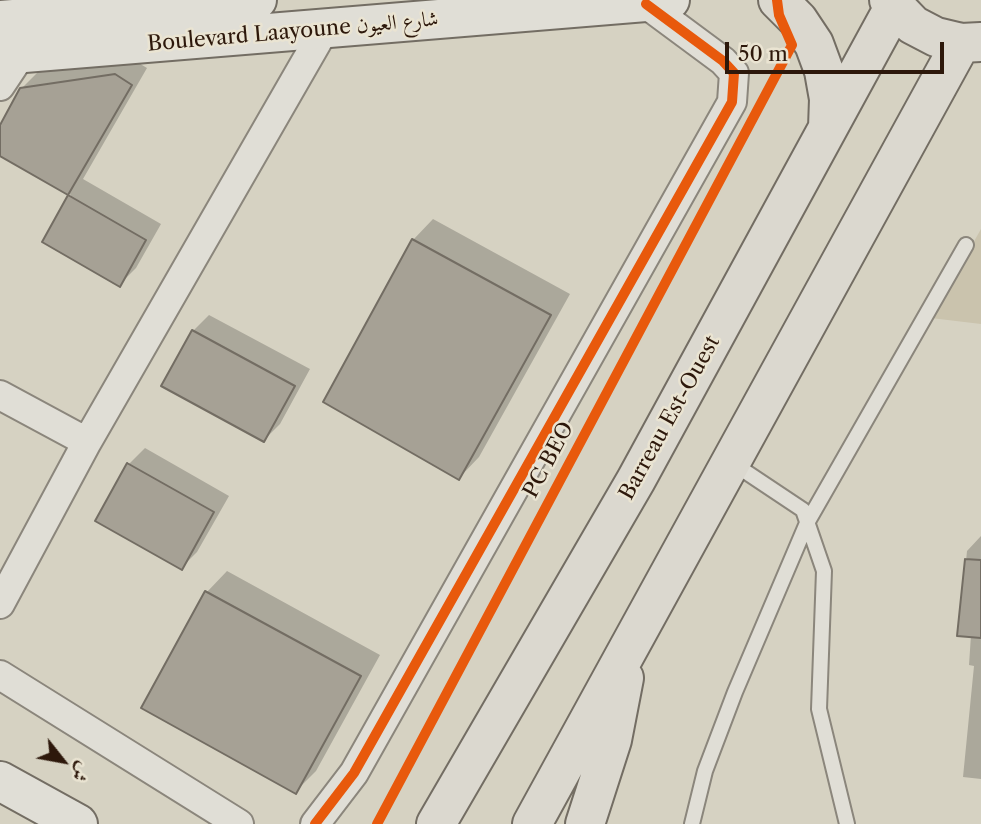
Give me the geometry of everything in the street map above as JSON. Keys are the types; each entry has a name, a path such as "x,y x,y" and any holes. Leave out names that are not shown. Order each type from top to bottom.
{"main road":[{"path":"778,0 798,20 814,44 824,71 829,100 828,128"},
{"path":"533,824 629,644 971,42 936,37 913,25 892,4"},
{"name":"Barreau Est-Ouest","path":"436,824 629,492 828,128 892,4"},
{"path":"585,824 612,740 629,644"}],"street":[{"name":"Boulevard Laayoune شارع العيون","path":"23,24 257,0"},
{"name":"Boulevard Laayoune شارع العيون","path":"23,24 324,30 658,2"},
{"path":"315,824 354,773 732,102 734,73 658,2"},
{"path":"0,86 23,24"},
{"path":"0,604 87,442 324,30"},
{"path":"0,395 87,442"},
{"path":"0,675 239,824"},
{"path":"0,781 78,824"}],"lane":[{"path":"692,824 705,771 735,692 807,523 965,245"},
{"path":"731,462 803,510 824,571 819,709 847,824"}],"shaded area":[{"path":"981,229 981,324 931,318"}],"building":[{"path":"115,74 132,85 68,195 0,156 0,125 20,88"},
{"path":"68,195 146,240 120,287 42,242"},
{"path":"412,239 551,315 459,480 323,402"},
{"path":"192,330 295,386 264,442 161,386"},
{"path":"127,463 214,512 182,570 95,521"},
{"path":"965,559 981,560 981,638 957,636"},
{"path":"205,591 361,676 296,794 141,708"}],"cycle path":[{"name":"PC BEO","path":"377,824 792,45 779,15 777,0"},
{"name":"PC BEO","path":"315,824 354,773 732,102 734,73 723,61 646,4"}]}
